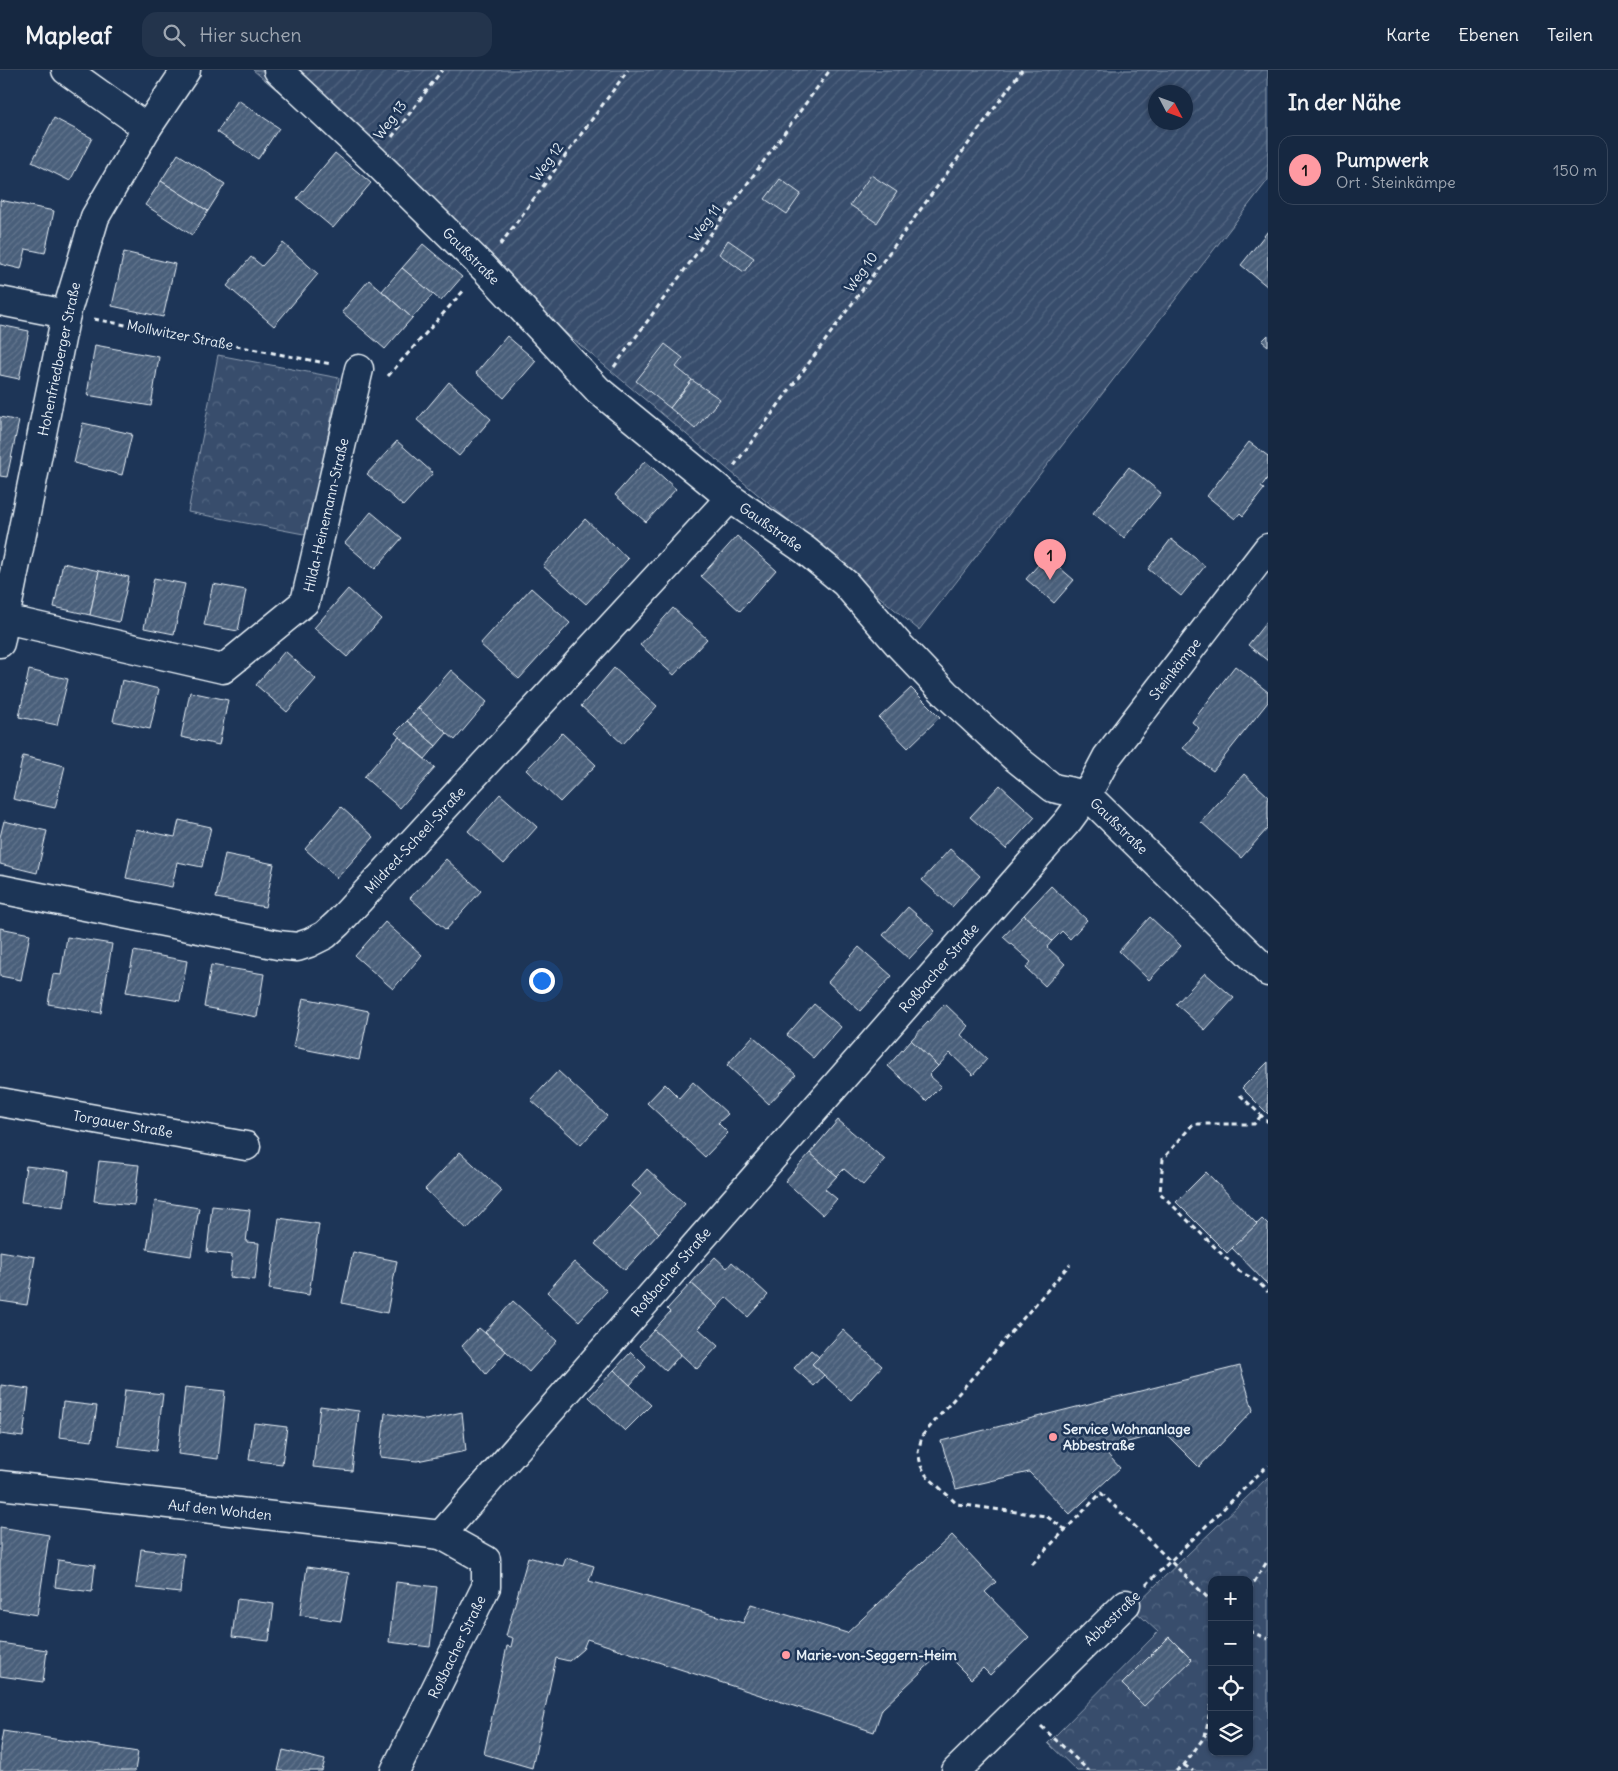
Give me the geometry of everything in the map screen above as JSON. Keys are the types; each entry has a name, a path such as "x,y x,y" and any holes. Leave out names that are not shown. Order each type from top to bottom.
{"street":[{"path":"66,70 147,128"},
{"name":"Hohenfriedberger Straße","path":"4,614 66,314 95,217 147,128 186,70"},
{"name":"Gaußstraße","path":"278,70 374,160 484,268 598,390 724,493 805,550 845,583 900,646 945,693 1013,756 1053,788 1087,795 1268,972"},
{"path":"0,301 66,314"},
{"name":"Hilda-Heinemann-Straße","path":"4,614 223,669 305,602 360,369"},
{"name":"Mildred-Scheel-Straße","path":"0,889 278,945 297,947 325,935 345,916 724,493"},
{"name":"Steinkämpe","path":"1087,795 1107,757 1268,548"},
{"name":"Roßbacher Straße","path":"395,1771 486,1587 486,1560 440,1535 1058,832 1087,795"},
{"name":"Torgauer Straße","path":"0,1102 246,1146"},
{"name":"Auf den Wohden","path":"0,1485 440,1535"},
{"name":"Abbestraße","path":"956,1771 1126,1604"}],"path":[{"name":"Weg 13","path":"374,160 442,70"},
{"name":"Weg 12","path":"360,369 387,377 484,268 628,70"},
{"name":"Weg 11","path":"598,390 830,70"},
{"name":"Weg 10","path":"724,493 1022,70"},
{"name":"Mollwitzer Straße","path":"66,314 360,369"},
{"path":"1240,1096 1268,1122"},
{"path":"1261,1116 1254,1124 1193,1124 1163,1159 1160,1193 1239,1272 1257,1281 1268,1292"},
{"path":"1066,1530 1046,1516 957,1504 926,1475 920,1466 918,1452 922,1436 1070,1264"},
{"name":"Abbestraße","path":"1126,1604 1268,1465"},
{"path":"1032,1564 1101,1494 1208,1598"},
{"path":"1253,1584 1268,1560"},
{"path":"1253,1633 1268,1639"},
{"path":"1020,1708 1089,1771"},
{"path":"1176,1771 1184,1765 1205,1736 1210,1711"},
{"path":"1184,1765 1194,1771"}],"green space":[{"path":"253,70 1268,70 1268,180 919,630"},
{"path":"218,355 339,378 309,535 188,512"},
{"path":"1268,1477 1268,1771 1077,1771 1048,1743 1158,1632 1132,1608"}],"building":[{"path":"238,100 279,128 258,159 217,132"},
{"path":"54,118 92,138 70,181 32,162"},
{"path":"335,153 371,183 333,228 297,198"},
{"path":"178,154 225,184 208,211 161,181"},
{"path":"871,175 897,192 877,223 850,205"},
{"path":"780,179 801,194 787,214 765,199"},
{"path":"161,181 208,211 192,235 145,205"},
{"path":"0,200 54,211 45,253 26,249 21,269 0,264"},
{"path":"1268,231 1268,287 1241,265"},
{"path":"728,240 754,258 744,272 719,254"},
{"path":"283,243 318,274 274,326 227,286 251,257 262,266"},
{"path":"423,244 462,277 441,301 402,268"},
{"path":"124,252 175,264 163,317 112,306"},
{"path":"402,268 433,294 412,318 382,291"},
{"path":"369,280 412,318 385,349 342,312"},
{"path":"0,325 29,331 19,379 0,375"},
{"path":"1268,335 1268,346 1262,341"},
{"path":"507,336 536,361 504,398 476,373"},
{"path":"665,344 683,358 676,367 692,380 670,408 636,381"},
{"path":"95,345 159,357 151,406 87,395"},
{"path":"692,380 720,399 695,429 670,408"},
{"path":"449,382 491,419 459,456 417,420"},
{"path":"0,417 19,421 7,477 0,476"},
{"path":"83,423 132,434 122,475 74,463"},
{"path":"397,441 433,473 403,506 367,474"},
{"path":"1249,442 1268,456 1268,477 1261,487 1264,489 1243,516 1240,513 1235,519 1207,496"},
{"path":"645,461 676,489 646,522 615,495"},
{"path":"1129,467 1161,493 1124,538 1093,513"},
{"path":"371,512 402,538 375,569 345,543"},
{"path":"585,519 628,559 586,604 543,566"},
{"path":"737,536 776,570 740,611 701,576"},
{"path":"1171,539 1205,566 1181,596 1148,569"},
{"path":"1046,556 1074,580 1054,603 1026,579"},
{"path":"63,563 99,571 90,615 54,607"},
{"path":"99,571 129,577 119,622 90,615"},
{"path":"154,578 185,584 174,634 144,628"},
{"path":"213,584 246,590 238,631 204,625"},
{"path":"531,588 570,623 519,679 480,644"},
{"path":"348,589 381,619 347,657 314,628"},
{"path":"673,608 707,639 674,675 640,645"},
{"path":"1268,620 1268,661 1248,645"},
{"path":"285,651 316,679 287,712 256,685"},
{"path":"1235,666 1268,692 1268,702 1213,771 1183,748 1199,728 1192,722"},
{"path":"614,668 657,706 623,744 581,706"},
{"path":"29,670 68,679 57,725 19,717"},
{"path":"451,670 487,702 455,740 418,708"},
{"path":"122,680 159,689 150,729 113,721"},
{"path":"911,688 940,717 908,748 879,718"},
{"path":"190,692 228,700 219,745 181,737"},
{"path":"418,708 447,733 436,746 407,721"},
{"path":"407,721 436,746 425,759 395,733"},
{"path":"562,733 596,765 560,802 526,770"},
{"path":"399,737 435,768 400,808 364,777"},
{"path":"23,756 65,766 55,808 13,799"},
{"path":"1244,774 1268,796 1268,828 1241,858 1201,822"},
{"path":"1000,785 1035,817 1006,849 970,817"},
{"path":"500,794 537,827 504,864 468,831"},
{"path":"341,807 374,837 337,878 305,849"},
{"path":"179,820 211,827 202,867 177,862 172,887 126,878 136,829 175,837"},
{"path":"4,821 47,831 37,873 0,864 0,837"},
{"path":"950,849 980,876 952,907 922,880"},
{"path":"225,854 274,864 265,907 216,898"},
{"path":"446,859 481,891 446,930 410,898"},
{"path":"1051,886 1087,920 1070,939 1062,931 1052,941 1024,915"},
{"path":"908,907 935,931 909,959 883,935"},
{"path":"1024,915 1052,941 1047,947 1065,964 1045,986 1026,968 1031,962 1003,937"},
{"path":"1150,917 1181,946 1149,980 1119,951"},
{"path":"385,922 422,955 393,989 355,956"},
{"path":"0,928 30,934 21,980 0,976"},
{"path":"67,937 112,944 101,1013 48,1004 53,974 61,975"},
{"path":"859,947 892,976 860,1011 828,982"},
{"path":"134,951 187,961 180,1001 126,992"},
{"path":"211,965 264,974 257,1017 204,1007"},
{"path":"1205,973 1234,998 1205,1030 1176,1004"},
{"path":"303,998 369,1011 359,1060 293,1047"},
{"path":"814,1004 841,1027 814,1058 787,1035"},
{"path":"945,1004 968,1026 961,1035 987,1059 973,1075 950,1053 938,1066 911,1040"},
{"path":"753,1036 796,1075 769,1104 727,1065"},
{"path":"911,1040 938,1066 929,1075 941,1086 926,1101 888,1066"},
{"path":"1268,1062 1268,1114 1242,1088"},
{"path":"558,1071 607,1116 581,1145 531,1100"},
{"path":"693,1082 728,1114 718,1123 728,1133 705,1157 647,1103 665,1084 679,1098"},
{"path":"838,1120 885,1160 863,1185 844,1169 837,1176 810,1153"},
{"path":"460,1152 502,1191 467,1229 425,1189"},
{"path":"810,1153 837,1176 825,1189 837,1199 823,1215 785,1181"},
{"path":"99,1161 139,1165 134,1205 94,1201"},
{"path":"26,1166 69,1171 64,1207 21,1202"},
{"path":"647,1169 685,1204 659,1233 630,1206 641,1194 632,1186"},
{"path":"1206,1172 1257,1224 1227,1253 1176,1202"},
{"path":"155,1201 199,1208 191,1256 147,1249"},
{"path":"212,1206 250,1210 246,1242 259,1243 255,1280 230,1277 232,1255 207,1252"},
{"path":"630,1206 659,1233 625,1270 595,1244"},
{"path":"279,1218 319,1224 309,1295 269,1289"},
{"path":"1262,1219 1268,1225 1268,1285 1232,1248"},
{"path":"0,1251 35,1257 27,1305 0,1301"},
{"path":"353,1252 397,1261 387,1313 342,1303"},
{"path":"715,1257 727,1268 732,1262 768,1295 748,1317 726,1297 718,1307 691,1283"},
{"path":"574,1262 607,1291 579,1321 547,1292"},
{"path":"691,1283 718,1307 698,1328 718,1346 697,1369 654,1330 670,1312 667,1309"},
{"path":"513,1301 557,1341 529,1372 485,1332"},
{"path":"479,1328 506,1351 486,1374 462,1346"},
{"path":"654,1330 681,1354 666,1371 639,1346"},
{"path":"843,1330 882,1366 851,1400 812,1364"},
{"path":"811,1350 819,1357 812,1364 824,1375 814,1386 794,1368"},
{"path":"631,1352 646,1367 630,1385 614,1370"},
{"name":"Service Wohnanlage Abbestraße","path":"1240,1366 1253,1410 1199,1467 1164,1432 1103,1449 1120,1468 1070,1514 1029,1472 956,1489 941,1441"},
{"path":"614,1370 651,1405 625,1431 589,1397"},
{"path":"1,1385 29,1389 23,1437 0,1434"},
{"path":"185,1387 225,1391 218,1459 178,1454"},
{"path":"125,1390 163,1394 156,1451 118,1446"},
{"path":"63,1402 97,1406 92,1441 59,1437"},
{"path":"320,1406 359,1411 352,1471 313,1467"},
{"path":"462,1412 466,1451 417,1461 380,1457 385,1413 426,1420"},
{"path":"254,1423 287,1427 282,1464 249,1460"},
{"path":"0,1527 49,1535 37,1615 0,1609"},
{"name":"Marie-von-Seggern-Heim","path":"952,1535 996,1582 985,1592 1029,1637 990,1675 983,1668 971,1679 943,1651 882,1709 874,1732 587,1639 583,1649 569,1661 556,1658 532,1768 484,1754 507,1646 511,1647 513,1638 506,1636 528,1557 563,1566 566,1558 594,1566 589,1581 743,1623 751,1604 847,1633"},
{"path":"141,1549 184,1554 180,1593 136,1588"},
{"path":"58,1560 95,1565 92,1592 55,1587"},
{"path":"307,1567 349,1573 341,1621 300,1615"},
{"path":"396,1582 437,1587 430,1647 389,1642"},
{"path":"237,1599 274,1604 269,1641 232,1637"},
{"path":"1169,1637 1192,1660 1144,1706 1122,1684"},
{"path":"0,1643 47,1650 43,1682 0,1676"},
{"path":"3,1731 138,1752 135,1771 0,1771 0,1748"},
{"path":"283,1750 325,1760 322,1771 278,1771"}],"place":[{"name":"Pumpwerk","path":"1050,580"},
{"name":"Service Wohnanlage Abbestraße","path":"1053,1437"},
{"name":"Marie-von-Seggern-Heim","path":"786,1655"}]}
